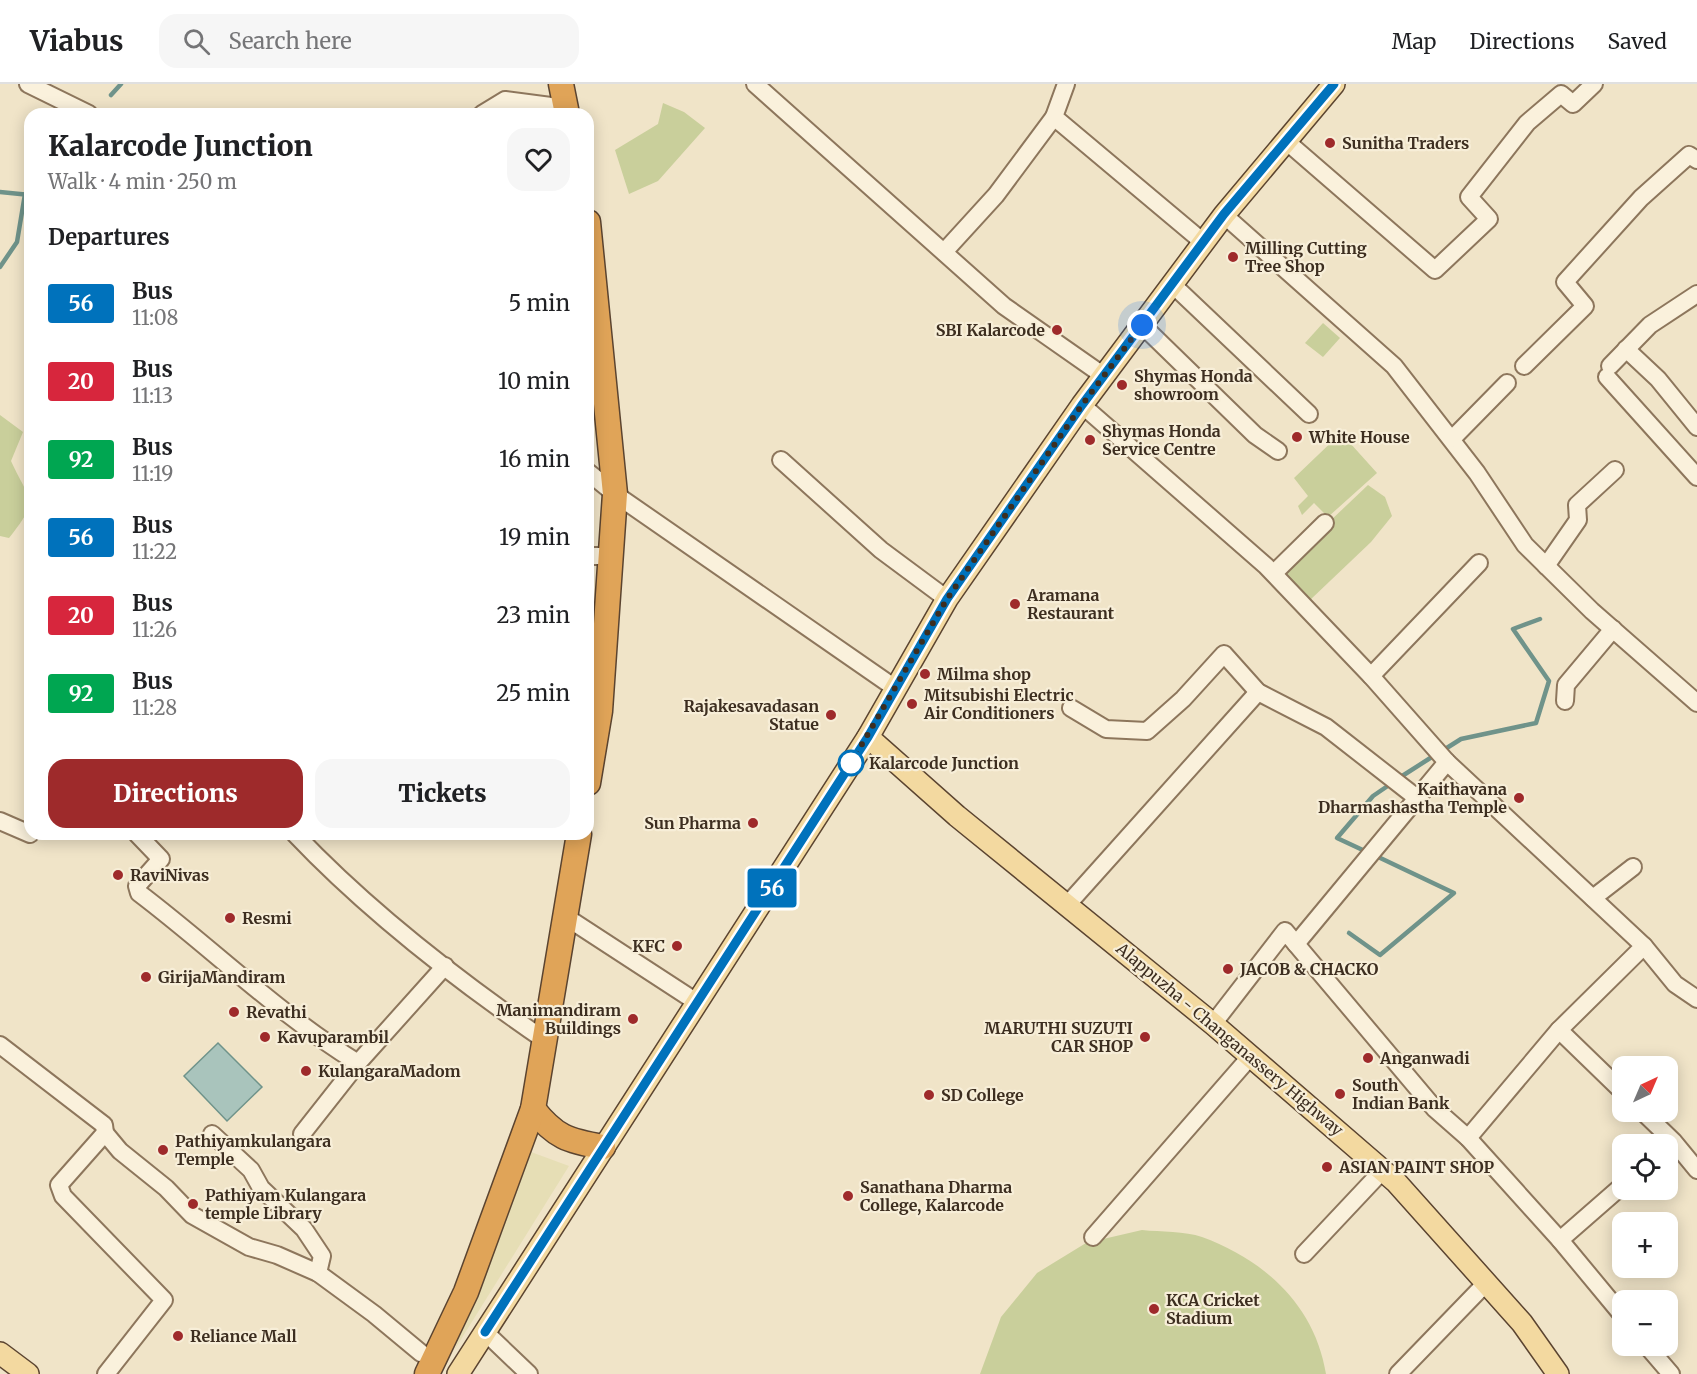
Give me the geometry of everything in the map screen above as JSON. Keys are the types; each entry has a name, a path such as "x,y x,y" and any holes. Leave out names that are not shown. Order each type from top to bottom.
{"highway":[{"path":"561,84 566,108"},
{"path":"594,282 615,494 599,556 594,709"},
{"path":"409,1374 424,1364 466,1292 533,1109 578,840"},
{"path":"424,1364 546,1041"},
{"path":"533,1109 556,1135 578,1143 603,1146"}],"main road":[{"path":"458,1374 603,1146 699,1003 868,737 947,599 1082,405 1224,214 1334,84"},
{"name":"Alappuzha - Changanassery Highway","path":"868,737 957,816 1213,1024 1383,1170 1487,1282 1522,1323 1558,1374"},
{"path":"0,1353 28,1374"}],"street":[{"path":"28,84 77,108"},
{"path":"756,84 1005,306 1104,376"},
{"path":"944,252 996,195 1054,117 1066,84"},
{"path":"1286,141 1435,270 1489,219 1469,197 1527,123 1561,94 1573,104 1594,84"},
{"path":"492,108 505,100 550,108"},
{"path":"1054,117 1203,242"},
{"path":"1524,366 1586,306 1565,282 1641,198 1689,155 1697,160"},
{"path":"1224,214 1394,366 1452,439 1525,545 1613,629 1697,703"},
{"path":"1172,284 1309,414"},
{"path":"1697,294 1650,325 1626,349 1609,372 1697,477"},
{"path":"1142,325 1255,435 1278,451"},
{"path":"1626,349 1658,379 1697,427"},
{"path":"1452,439 1507,382"},
{"path":"1082,405 1274,573 1371,676 1447,762 1644,946 1675,984 1697,999"},
{"path":"781,460 881,550 947,599"},
{"path":"1546,566 1578,520 1577,505 1615,470"},
{"path":"594,477 615,494 895,688"},
{"path":"1274,573 1325,523"},
{"path":"1371,676 1479,563"},
{"path":"1565,701 1566,685 1613,629"},
{"path":"1071,708 1106,729 1148,731 1183,699 1224,654 1258,692 1326,727 1417,798"},
{"path":"1068,904 1258,692"},
{"path":"1296,944 1447,762"},
{"path":"0,821 24,831"},
{"path":"143,840 161,859 137,886 139,893 265,999 321,1041 358,1063"},
{"path":"301,840 337,878 445,966 546,1041"},
{"path":"1593,898 1634,867"},
{"path":"566,916 699,1003"},
{"path":"1213,1024 1285,931 1435,1109 1468,1138 1560,1240 1612,1303"},
{"path":"1468,1138 1559,1029 1644,946"},
{"path":"302,1134 358,1063 445,966"},
{"path":"1559,1029 1612,1081"},
{"path":"0,1045 105,1125 105,1133 120,1151 166,1188 192,1215 249,1247 318,1273 374,1314 424,1364"},
{"path":"1093,1237 1250,1057"},
{"path":"1652,1122 1662,1134"},
{"path":"105,1133 59,1185 63,1196 164,1300 106,1374"},
{"path":"212,1134 251,1170 261,1188 304,1229 322,1256 318,1273"},
{"path":"1678,1151 1697,1170"},
{"path":"1304,1254 1383,1170"},
{"path":"1560,1240 1612,1195"},
{"path":"1398,1374 1487,1282"},
{"path":"485,1332 529,1374"},
{"path":"1656,1356 1671,1374"}],"shaded area":[{"path":"523,1149 569,1166 455,1349"}],"green space":[{"path":"663,103 684,112 705,128 658,181 629,194 615,150 658,124"},
{"path":"1323,323 1340,338 1323,357 1305,343"},
{"path":"0,415 23,432 11,461 24,487 24,517 9,538 0,536"},
{"path":"1341,433 1377,473 1328,517 1314,503 1302,515 1298,506 1308,496 1294,478"},
{"path":"1368,485 1385,497 1392,516 1371,542 1309,601 1284,570 1308,542"},
{"name":"KCA Cricket Stadium","path":"1142,1230 1202,1237 1225,1247 1266,1273 1299,1307 1311,1327 1326,1374 980,1374 1001,1317 1037,1273 1086,1243"}],"water":[{"path":"218,1043 262,1087 227,1121 184,1076"}],"waterway":[{"path":"111,95 121,84"},
{"path":"0,192 24,194"},
{"path":"0,267 17,242 24,200"},
{"path":"1442,751 1461,739 1536,723 1549,681 1513,629 1540,619"},
{"path":"1399,778 1435,755"},
{"path":"1367,852 1337,838 1373,796 1392,783"},
{"path":"1349,933 1380,955 1454,893 1374,855"}],"bus line":[{"name":"56","path":"485,1332 653,1067 699,1003 868,737 947,599 1082,405 1224,214 1334,84"}],"place":[{"name":"Sunitha Traders","path":"1330,143"},
{"name":"Milling Cutting Tree Shop","path":"1233,257"},
{"name":"SBI Kalarcode","path":"1057,330"},
{"name":"Shymas Honda showroom","path":"1122,385"},
{"name":"White House","path":"1297,437"},
{"name":"Shymas Honda Service Centre","path":"1090,440"},
{"name":"Aramana Restaurant","path":"1015,604"},
{"name":"Milma shop","path":"925,674"},
{"name":"Mitsubishi Electric Air Conditioners","path":"912,704"},
{"name":"Rajakesavadasan Statue","path":"831,715"},
{"name":"Kalarcode Junction","path":"851,763"},
{"name":"Kaithavana Dharmashastha Temple","path":"1519,798"},
{"name":"Sun Pharma","path":"753,823"},
{"name":"RaviNivas","path":"118,875"},
{"name":"Resmi","path":"230,918"},
{"name":"KFC","path":"677,946"},
{"name":"JACOB & CHACKO","path":"1228,969"},
{"name":"GirijaMandiram","path":"146,977"},
{"name":"Revathi","path":"234,1012"},
{"name":"Manimandiram Buildings","path":"633,1019"},
{"name":"Kavuparambil","path":"265,1037"},
{"name":"MARUTHI SUZUTI CAR SHOP","path":"1145,1037"},
{"name":"Anganwadi","path":"1368,1058"},
{"name":"KulangaraMadom","path":"306,1071"},
{"name":"South Indian Bank","path":"1340,1094"},
{"name":"SD College","path":"929,1095"},
{"name":"Pathiyamkulangara Temple","path":"163,1150"},
{"name":"ASIAN PAINT SHOP","path":"1327,1167"},
{"name":"Sanathana Dharma College, Kalarcode","path":"848,1196"},
{"name":"Pathiyam Kulangara temple Library","path":"193,1204"},
{"name":"KCA Cricket Stadium","path":"1154,1309"},
{"name":"Reliance Mall","path":"178,1336"}],"route":[{"path":"851,763 947,599 1082,405 1142,325"}]}
